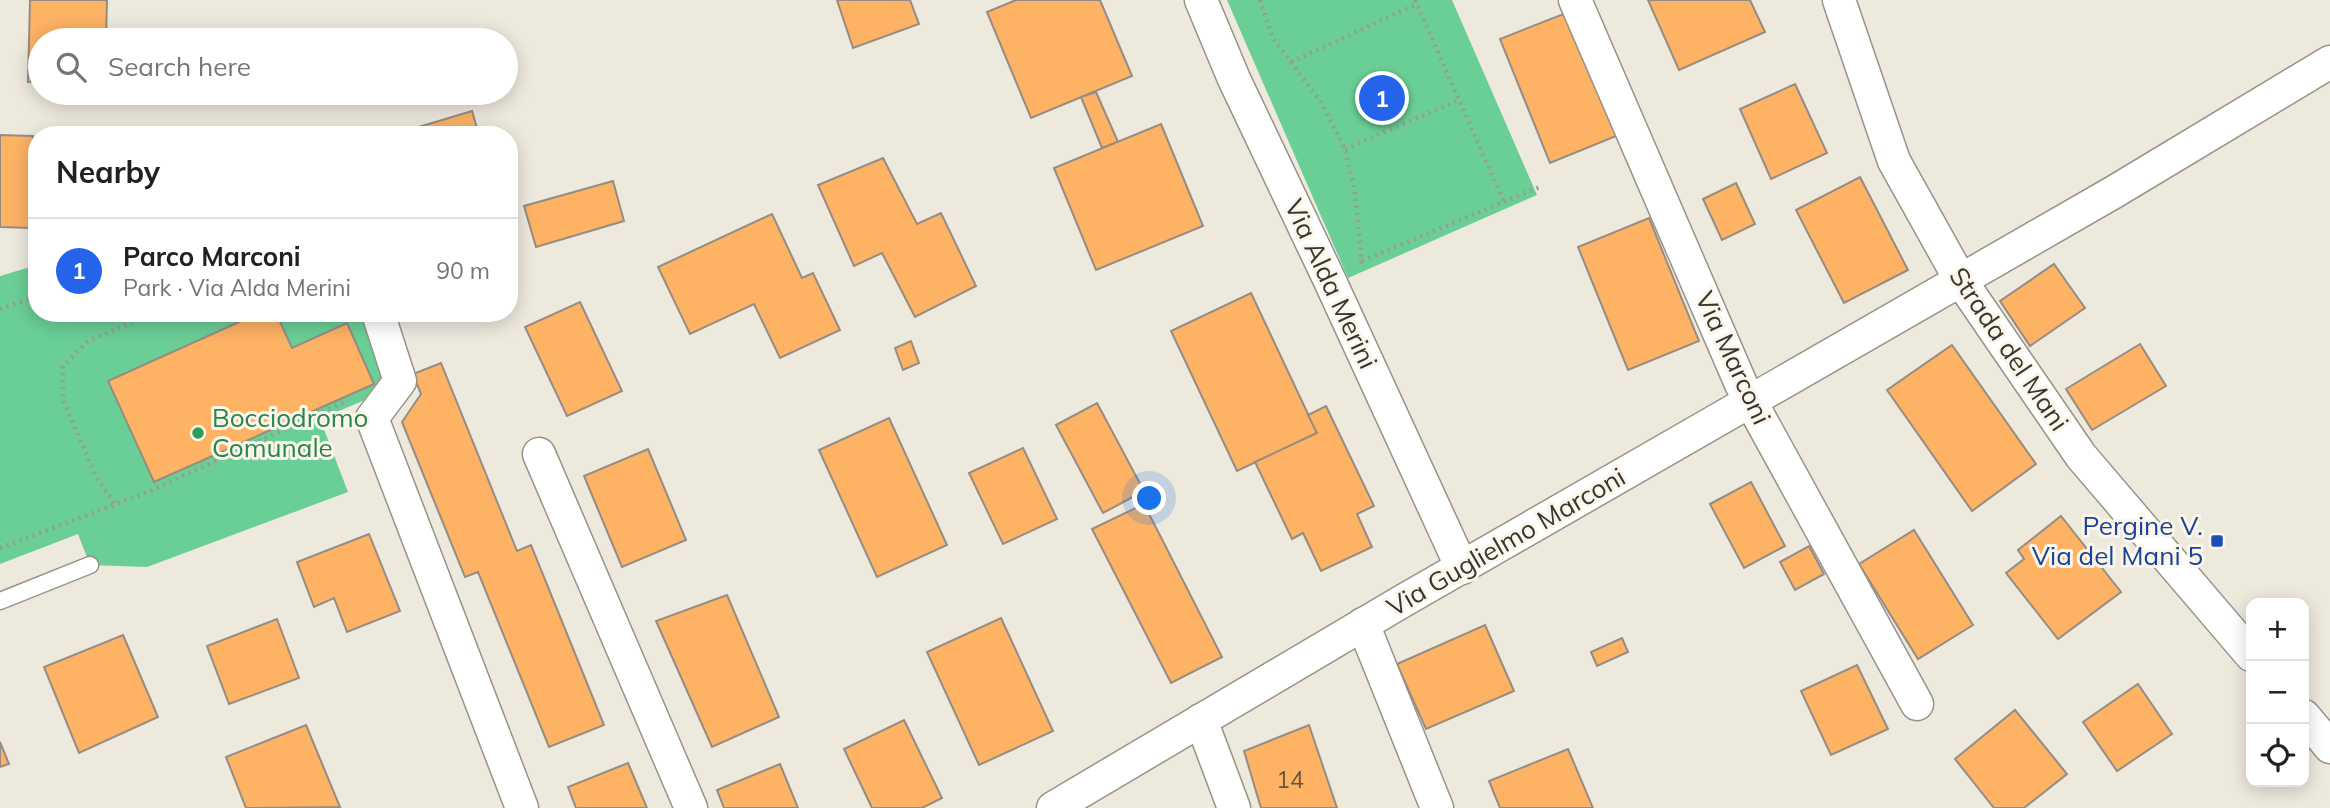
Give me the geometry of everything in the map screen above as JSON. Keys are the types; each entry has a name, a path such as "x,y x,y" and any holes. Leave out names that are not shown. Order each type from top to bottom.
{"street":[{"name":"Via Alda Merini","path":"1201,0 1234,79 1462,568"},
{"name":"Via Marconi","path":"1575,0 1750,401 1917,704"},
{"name":"Strada del Mani","path":"1839,0 1894,161 1961,281 2081,456 2246,649"},
{"name":"Via Guglielmo Marconi","path":"1067,804 1201,720 1363,624 1961,281 2330,62"},
{"path":"381,322 400,381 372,418 522,808"},
{"path":"538,454 691,808"},
{"path":"1363,624 1437,808"},
{"path":"1201,720 1234,808"},
{"path":"2309,722 2330,747"}],"lane":[{"path":"0,601 90,565"}],"path":[{"path":"1260,0 1273,38 1321,102 1345,149 1355,192 1362,261"},
{"path":"1291,62 1416,2 1504,202"},
{"path":"1345,149 1459,100"},
{"path":"1352,268 1362,261 1542,186"},
{"path":"0,309 28,299"},
{"path":"114,503 95,475 63,399 63,367 88,341 133,322"},
{"path":"0,548 148,492 345,401"}],"green space":[{"path":"1227,0 1452,0 1537,195 1348,278"},
{"path":"28,268 28,322 364,322 386,391 320,419 348,492 147,567 90,565 78,534 0,564 0,276"}],"building":[{"path":"30,0 107,0 106,28 29,28"},
{"path":"837,0 910,0 919,24 853,48"},
{"path":"1016,0 1100,0 1132,76 1031,118 987,12"},
{"path":"1648,0 1750,0 1765,32 1679,70"},
{"path":"1571,11 1621,134 1550,163 1500,39"},
{"path":"1795,84 1827,153 1771,179 1740,109"},
{"path":"1096,92 1118,142 1102,148 1081,97"},
{"path":"472,111 476,126 422,126"},
{"path":"1161,124 1203,226 1096,270 1054,168"},
{"path":"0,135 28,136 28,228 0,227"},
{"path":"883,158 917,224 941,213 976,286 915,317 882,253 854,266 818,185"},
{"path":"1860,177 1908,270 1844,303 1796,210"},
{"path":"613,181 624,221 536,247 524,206"},
{"path":"1736,183 1755,224 1722,240 1703,199"},
{"path":"772,214 802,278 813,273 840,330 780,358 754,304 690,334 658,267"},
{"path":"1649,218 1699,341 1628,370 1578,247"},
{"path":"2054,264 2085,308 2030,346 2000,301"},
{"path":"1251,293 1317,433 1237,471 1171,331"},
{"path":"580,302 622,391 567,416 525,327"},
{"name":"Bocciodromo Comunale","path":"239,322 280,322 292,348 347,323 374,384 154,482 108,381"},
{"path":"911,341 919,363 903,370 895,348"},
{"path":"2140,344 2166,386 2092,430 2066,389"},
{"path":"1952,345 2036,464 1972,511 1887,390"},
{"path":"441,363 517,551 531,545 604,725 549,747 478,572 465,577 402,422 421,394 413,374"},
{"path":"1097,403 1144,491 1103,513 1056,425"},
{"path":"1326,406 1374,506 1357,514 1372,547 1321,571 1303,533 1292,539 1255,462 1317,433 1308,415"},
{"path":"889,418 947,545 877,577 819,450"},
{"path":"1023,448 1057,519 1003,544 969,473"},
{"path":"648,449 686,540 622,567 584,476"},
{"path":"1751,482 1785,546 1744,568 1710,504"},
{"path":"1144,504 1222,657 1171,683 1092,529"},
{"path":"2061,516 2121,592 2058,639 2006,573 2024,559 2018,550"},
{"path":"1914,530 1973,625 1918,659 1859,564"},
{"path":"369,534 400,611 347,632 334,598 314,607 297,562"},
{"path":"1809,546 1824,574 1795,590 1780,562"},
{"path":"727,595 779,717 712,747 656,621"},
{"path":"1001,618 1053,731 979,765 927,652"},
{"path":"277,619 299,678 229,704 207,646"},
{"path":"1485,625 1514,691 1426,729 1397,664"},
{"path":"123,635 158,717 79,753 44,667"},
{"path":"1622,638 1628,652 1597,666 1591,652"},
{"path":"1857,665 1888,729 1831,755 1801,691"},
{"path":"2138,684 2172,734 2117,771 2083,722"},
{"path":"2015,710 2067,774 2024,808 1994,808 1955,759"},
{"path":"904,720 942,798 922,808 872,808 844,749"},
{"path":"306,725 340,807 246,808 226,757"},
{"path":"1309,725 1337,808 1261,808 1244,751"},
{"path":"0,742 9,764 0,767"},
{"path":"1568,749 1593,808 1500,808 1489,781"},
{"path":"628,763 647,808 576,808 568,787"},
{"path":"780,764 798,808 724,808 717,790"}],"place":[{"name":"Parco Marconi","path":"1382,98"},
{"name":"Bocciodromo Comunale","path":"198,433"},
{"name":"Pergine V. Via del Mani 5","path":"2217,541"}]}
